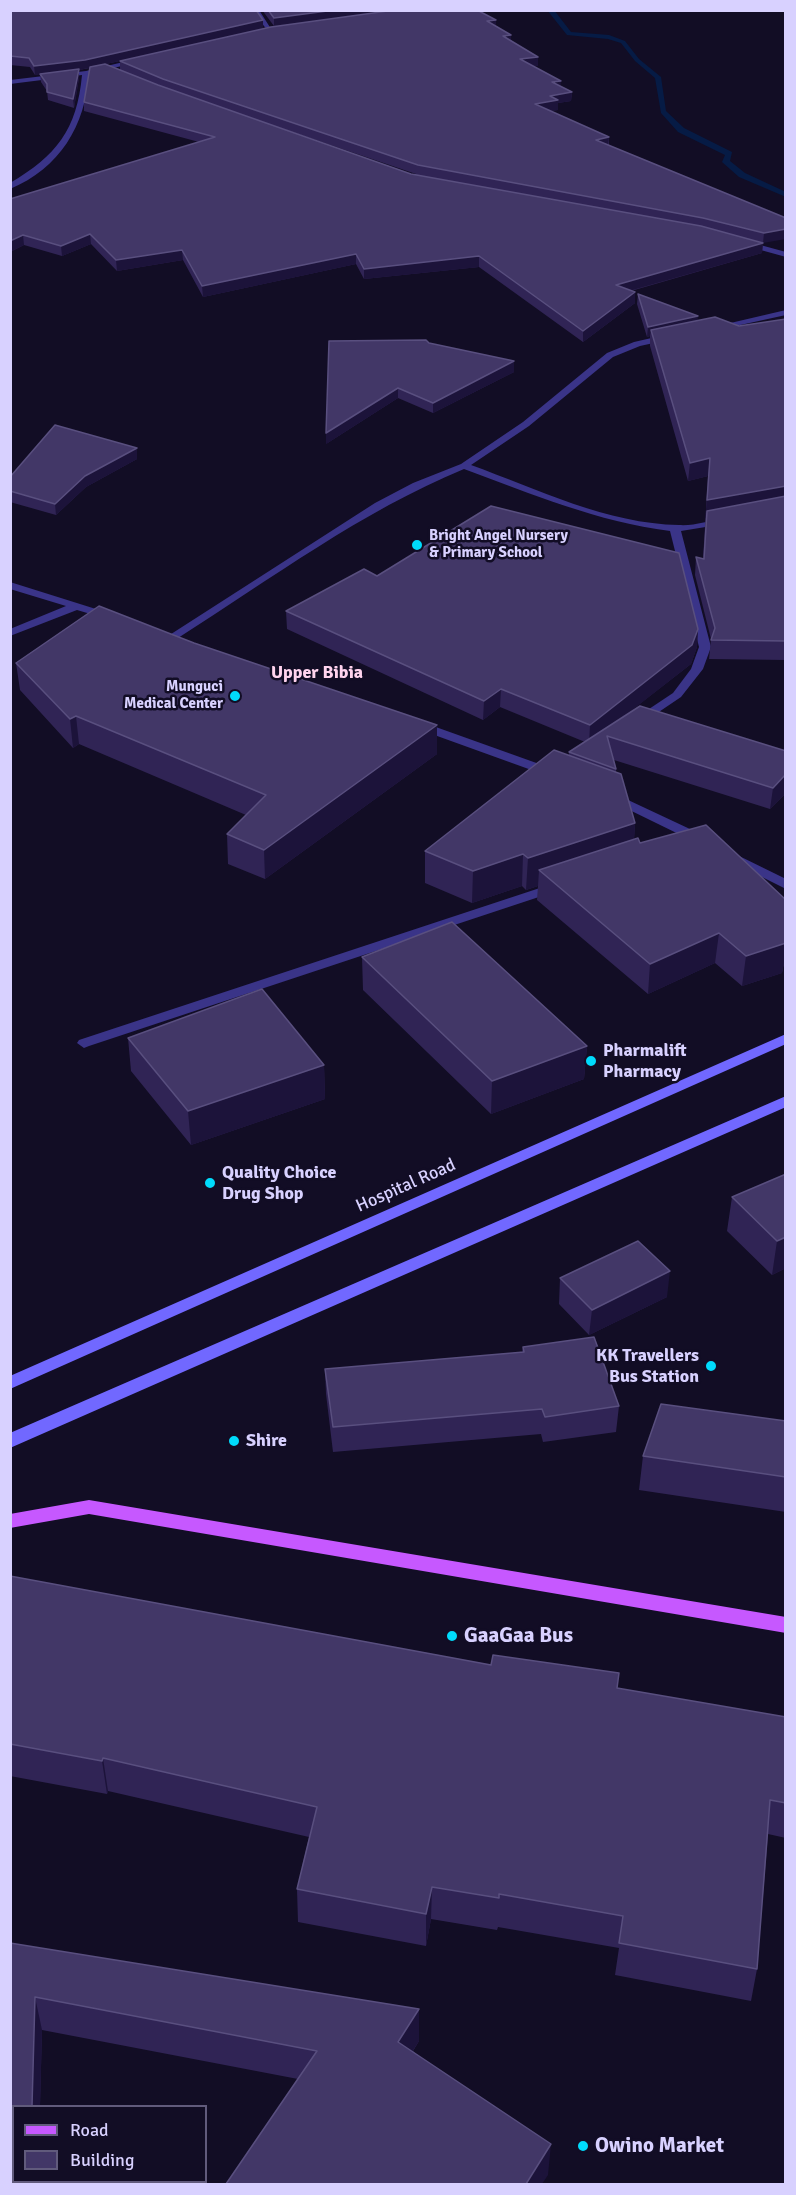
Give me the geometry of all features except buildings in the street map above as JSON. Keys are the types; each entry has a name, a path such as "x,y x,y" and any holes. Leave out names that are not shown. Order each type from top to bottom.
{"main road":[{"name":"Hospital Road","path":"10,1383 786,1038"},
{"path":"10,1441 786,1101"},
{"path":"10,1521 89,1507 786,1625"}],"street":[{"path":"255,10 271,31"},
{"path":"248,35 283,29"},
{"path":"10,82 87,73 148,58"},
{"path":"106,68 117,72"},
{"path":"10,187 43,166 68,141 86,90 87,73"},
{"path":"734,240 786,255"},
{"path":"698,331 786,312"},
{"path":"174,636 379,505 417,485 464,466 526,424 610,355 638,344 678,336"},
{"path":"464,466 607,515 675,529 733,519"},
{"path":"630,725 677,695 697,669 705,647 675,529"},
{"path":"10,585 120,619"},
{"path":"10,633 76,606"},
{"path":"409,721 560,773"},
{"path":"596,790 627,802 786,885"},
{"path":"678,846 710,844"},
{"path":"84,1043 566,884"}],"waterway":[{"path":"550,10 569,34 609,37 623,42 637,60 658,77 663,112 681,130 729,154 726,162 742,175 786,195"}],"place":[{"name":"Bright Angel Nursery & Primary School","path":"417,545"},
{"name":"Munguci Medical Center","path":"235,696"},
{"name":"Pharmalift Pharmacy","path":"591,1061"},
{"name":"Quality Choice Drug Shop","path":"210,1183"},
{"name":"KK Travellers Bus Station","path":"711,1366"},
{"name":"Shire","path":"234,1441"},
{"name":"GaaGaa Bus","path":"452,1636"},
{"name":"Owino Market","path":"583,2146"}],"district":[{"name":"Upper Bibia","path":"317,673"}]}
